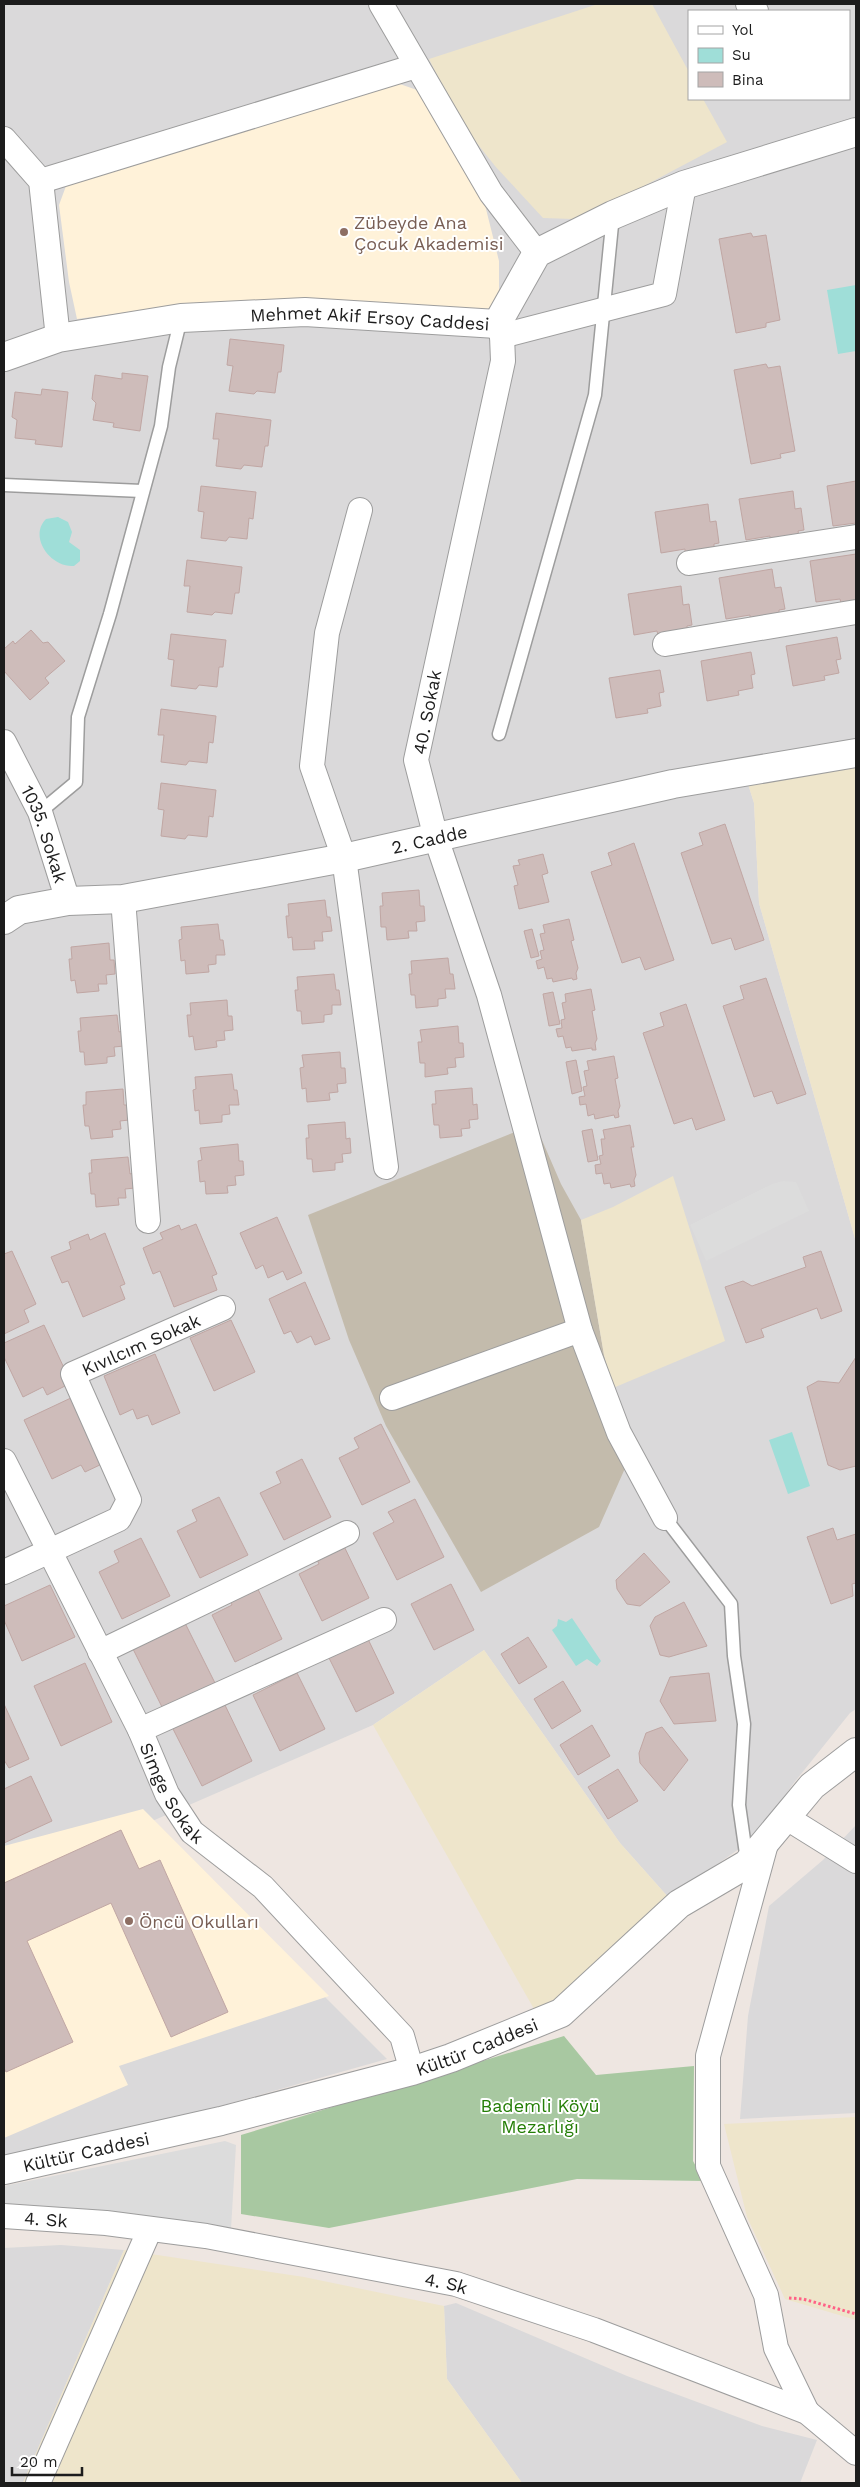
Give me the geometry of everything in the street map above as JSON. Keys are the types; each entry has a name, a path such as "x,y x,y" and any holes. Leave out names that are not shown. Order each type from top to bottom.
{"street":[{"path":"381,4 491,193 537,253 613,215 684,185 856,132"},
{"path":"40,181 416,66"},
{"path":"4,139 40,181 58,338"},
{"path":"499,330 604,310 664,294 684,185"},
{"name":"Mehmet Akif Ersoy Caddesi","path":"4,357 58,338 181,318 305,312 499,330 537,253"},
{"name":"40. Sokak","path":"499,330 502,361 416,760 436,838 489,995 580,1330 619,1433 665,1518"},
{"path":"360,510 327,633 312,766 344,858 386,1167"},
{"path":"689,563 856,538"},
{"path":"665,644 856,612"},
{"name":"1035. Sokak","path":"4,742 40,812 68,901"},
{"name":"2. Cadde","path":"4,920 19,910 68,901 122,899 344,858 673,784 856,753"},
{"path":"122,899 148,1221"},
{"name":"Kıvılcım Sokak","path":"4,1572 119,1519 129,1500 73,1374 223,1308"},
{"path":"392,1398 580,1330"},
{"name":"Simge Sokak","path":"4,1461 140,1730 167,1794 192,1832 263,1887 402,2036 412,2071"},
{"path":"100,1652 347,1533"},
{"path":"140,1730 384,1620"},
{"name":"Kültür Caddesi","path":"4,2170 220,2121 412,2071 451,2058 561,2013 679,1904 747,1864 812,1786 856,1752"},
{"path":"787,1818 856,1861"},
{"path":"768,1838 708,2056 708,2166 766,2295 776,2348 806,2412"},
{"name":"4. Sk","path":"4,2216 206,2236 456,2284 594,2330 806,2412 856,2453"},
{"path":"38,2483 150,2229"}],"lane":[{"path":"499,734 595,395 613,215"},
{"path":"40,812 76,782 78,717 110,614 161,426 169,367 181,318"},
{"path":"4,485 142,491"},
{"path":"665,1518 731,1604 734,1656 744,1724 738,1805 747,1864"}],"path":[{"path":"766,2295 803,2299 856,2314"}],"shaded area":[{"path":"4,4 856,4 856,768 748,784 754,803 759,903 856,1242 856,1709 850,1713 793,1784 756,1837 669,1898 620,1843 484,1650 373,1725 150,1822 387,2059 4,2167"},
{"path":"598,4 652,4 688,70 688,100 704,100 727,142 606,206 573,219 543,218 495,166 461,123 429,59"},
{"path":"397,83 417,90 485,205 499,261 499,296 482,316 310,303 195,303 77,319 69,282 59,205 66,186"},
{"path":"856,768 856,1242 759,903 754,803 748,784"},
{"path":"535,1124 561,1184 581,1220 604,1355 630,1457 599,1527 481,1592 386,1426 349,1340 308,1215"},
{"path":"673,1176 725,1341 613,1388 604,1355 581,1220 613,1207"},
{"path":"783,1181 796,1182 809,1211 706,1261 690,1225 772,1184"},
{"path":"484,1650 620,1843 669,1898 567,1994 534,2009 373,1725"},
{"name":"Öncü Okulları","path":"143,1809 329,1996 119,2066 128,2085 4,2138 4,1846"},
{"path":"856,1825 856,2113 740,2119 748,2016 769,1906 823,1860"},
{"path":"856,2117 856,2320 785,2299 747,2217 724,2124"},
{"path":"225,2141 236,2145 231,2229 4,2206 4,2186"},
{"path":"61,2245 124,2250 23,2483 4,2483 4,2248"},
{"path":"124,2250 304,2277 444,2306 447,2379 522,2483 23,2483"},
{"path":"456,2303 627,2376 762,2426 817,2440 800,2483 522,2483 447,2379 444,2306"}],"green space":[{"name":"Bademli Köyü Mezarlığı","path":"564,2036 596,2075 694,2066 693,2161 704,2181 577,2179 329,2228 241,2214 241,2135"}],"water":[{"path":"856,285 856,351 838,354 827,290"},
{"path":"58,517 68,522 72,532 69,542 80,550 80,561 74,566 57,562 50,557 41,542 41,526 46,519"},
{"path":"792,1432 810,1486 788,1494 769,1440"},
{"path":"572,1618 601,1661 597,1666 587,1659 576,1666 552,1630 557,1626 558,1619 566,1622"}],"building":[{"path":"751,233 753,237 766,235 780,320 766,323 766,327 736,333 719,239"},
{"path":"230,339 284,345 281,372 278,372 275,393 257,391 254,394 229,391 233,366 227,365"},
{"path":"766,364 768,368 780,366 795,451 780,454 781,458 751,464 734,370"},
{"path":"122,373 148,376 140,431 113,427 114,423 93,420 96,403 92,399 95,375 122,379"},
{"path":"42,389 68,392 62,447 35,444 36,440 15,438 17,420 12,417 15,392 41,395"},
{"path":"216,413 271,420 268,446 265,446 262,467 244,465 241,469 216,466 219,439 213,439"},
{"path":"856,481 856,523 833,526 827,486"},
{"path":"201,486 256,492 253,519 249,518 247,539 229,537 226,541 201,538 204,512 198,511"},
{"path":"793,491 795,509 801,508 804,530 798,531 799,536 770,540 770,536 746,540 739,499"},
{"path":"708,504 710,522 716,521 719,543 714,544 714,549 685,553 685,549 661,553 655,512"},
{"path":"856,554 856,600 841,603 840,599 816,602 810,561"},
{"path":"187,560 242,567 239,593 235,593 232,614 215,612 212,615 187,612 190,586 184,586"},
{"path":"772,569 775,588 781,587 785,609 779,610 779,614 750,619 750,615 726,619 719,578"},
{"path":"681,586 683,605 689,604 692,625 687,626 687,631 658,636 657,631 634,635 628,594"},
{"path":"31,630 43,643 48,642 65,661 45,678 49,683 30,700 4,671 4,649 13,641 15,644"},
{"path":"171,634 226,640 223,667 219,667 217,687 199,685 196,689 171,686 174,660 168,659"},
{"path":"837,637 841,659 836,660 839,673 824,676 825,680 793,686 786,646"},
{"path":"751,652 755,674 751,675 753,688 738,691 739,695 707,701 701,661"},
{"path":"660,670 664,692 659,693 661,706 647,709 648,713 616,718 609,678"},
{"path":"161,709 216,716 213,743 209,742 207,763 189,761 186,765 161,762 164,735 158,735"},
{"path":"161,783 216,790 213,817 209,816 207,837 188,835 185,839 161,836 164,810 158,809"},
{"path":"725,824 764,940 735,950 731,938 712,944 681,853 703,845 699,833"},
{"path":"634,843 674,960 645,970 640,957 622,963 591,872 612,865 608,853"},
{"path":"543,854 548,873 542,875 549,902 519,909 514,886 518,885 513,866 520,865 518,860"},
{"path":"419,890 420,906 424,906 425,921 416,922 417,931 408,931 409,938 387,940 386,927 381,927 380,906 383,906 382,893"},
{"path":"325,900 327,917 330,917 332,931 322,932 323,941 314,941 315,949 293,950 292,937 288,938 286,916 289,916 288,904"},
{"path":"569,919 574,940 571,941 578,968 576,973 577,979 573,980 572,978 553,982 552,978 547,979 544,967 538,969 536,961 542,959 540,951 544,950 540,934 545,933 543,925"},
{"path":"218,924 220,940 223,940 225,955 216,955 216,964 208,965 209,972 186,974 185,960 181,961 179,940 182,939 181,927"},
{"path":"532,929 539,956 531,958 524,931"},
{"path":"109,943 110,960 114,960 115,974 106,975 107,984 98,984 99,991 77,993 75,980 71,981 69,959 72,959 71,947"},
{"path":"448,958 450,974 453,974 455,989 445,989 446,998 438,999 438,1006 416,1008 415,995 411,995 409,974 412,974 411,961"},
{"path":"334,974 336,990 339,990 341,1005 332,1005 332,1014 324,1015 324,1022 302,1024 301,1011 297,1011 295,990 298,990 297,977"},
{"path":"766,978 806,1094 777,1104 772,1091 754,1097 723,1006 744,999 740,986"},
{"path":"591,989 595,1010 592,1011 597,1039 595,1043 596,1050 592,1050 592,1048 572,1051 571,1047 566,1048 563,1036 558,1037 556,1029 562,1028 561,1020 565,1019 562,1003 566,1002 565,994"},
{"path":"553,992 560,1024 549,1026 543,994"},
{"path":"227,1000 228,1016 232,1016 233,1030 224,1031 225,1040 216,1041 217,1047 195,1050 193,1036 189,1037 187,1015 191,1015 190,1003"},
{"path":"686,1004 725,1120 696,1130 692,1118 674,1124 643,1033 664,1026 660,1013"},
{"path":"117,1015 119,1032 122,1031 124,1046 114,1047 115,1056 107,1057 107,1063 85,1065 84,1052 80,1052 78,1031 81,1031 80,1018"},
{"path":"458,1026 459,1043 463,1043 464,1057 455,1058 456,1067 447,1068 448,1074 425,1077 425,1063 420,1063 418,1042 422,1042 420,1030"},
{"path":"340,1052 341,1068 345,1068 346,1083 337,1084 338,1092 329,1093 330,1100 307,1102 306,1088 302,1089 300,1068 304,1067 302,1055"},
{"path":"614,1056 618,1078 615,1079 620,1106 618,1111 619,1117 615,1118 614,1115 595,1119 594,1114 588,1116 586,1104 580,1105 579,1097 585,1096 583,1087 587,1086 584,1071 589,1070 587,1061"},
{"path":"576,1060 582,1091 572,1094 566,1062"},
{"path":"232,1074 234,1090 237,1090 239,1105 229,1105 230,1114 222,1115 222,1122 200,1124 199,1110 195,1111 193,1090 196,1089 195,1077"},
{"path":"472,1088 473,1105 477,1104 478,1119 469,1120 470,1128 461,1129 462,1136 440,1138 439,1125 434,1125 432,1104 436,1104 435,1091"},
{"path":"123,1089 124,1105 128,1105 129,1120 120,1121 121,1129 112,1130 113,1137 91,1139 89,1126 85,1126 83,1105 86,1105 86,1092"},
{"path":"345,1122 346,1139 350,1138 351,1153 342,1154 343,1162 335,1163 335,1170 313,1172 312,1159 307,1159 306,1138 309,1138 308,1125"},
{"path":"630,1125 634,1147 631,1147 636,1175 634,1180 635,1186 631,1187 630,1184 611,1188 610,1183 604,1184 602,1173 596,1174 595,1165 601,1164 599,1156 603,1155 601,1139 605,1139 603,1130"},
{"path":"592,1129 598,1160 588,1162 582,1131"},
{"path":"238,1144 239,1161 243,1161 244,1175 235,1176 236,1185 227,1186 228,1193 206,1194 205,1181 200,1182 198,1161 202,1160 200,1148"},
{"path":"128,1157 130,1174 133,1173 135,1188 125,1189 126,1198 118,1198 119,1205 96,1207 95,1194 91,1194 89,1173 92,1173 91,1160"},
{"path":"277,1217 302,1273 287,1280 283,1271 268,1278 263,1265 256,1269 240,1233"},
{"path":"196,1224 217,1274 212,1276 217,1290 174,1307 160,1271 153,1274 143,1248 163,1239 160,1233 179,1225 181,1230"},
{"path":"105,1233 125,1284 120,1286 125,1299 83,1317 68,1281 62,1283 51,1257 71,1249 69,1242 88,1234 90,1240"},
{"path":"12,1251 36,1304 24,1310 29,1322 4,1334 4,1254"},
{"path":"821,1251 842,1311 821,1319 817,1308 761,1329 764,1337 746,1343 725,1287 743,1281 752,1286 806,1267 803,1257"},
{"path":"305,1282 330,1339 315,1345 311,1336 297,1343 291,1331 284,1334 269,1299"},
{"path":"231,1320 255,1372 214,1391 190,1338"},
{"path":"44,1325 71,1383 47,1395 43,1387 23,1397 4,1357 4,1343"},
{"path":"155,1354 180,1413 152,1425 148,1415 137,1419 133,1409 120,1415 104,1376"},
{"path":"856,1357 856,1466 840,1470 828,1465 807,1387 818,1381 839,1383"},
{"path":"73,1397 104,1463 85,1472 81,1465 52,1479 24,1420"},
{"path":"381,1424 410,1482 362,1505 339,1458 359,1448 354,1438"},
{"path":"302,1459 331,1517 284,1540 260,1493 281,1483 276,1472"},
{"path":"219,1497 248,1555 200,1578 177,1531 197,1521 192,1510"},
{"path":"415,1499 444,1557 397,1580 373,1533 394,1522 388,1512"},
{"path":"833,1528 837,1540 856,1534 856,1583 852,1584 853,1596 831,1604 807,1537"},
{"path":"141,1538 170,1596 122,1619 99,1572 119,1562 114,1551"},
{"path":"341,1540 369,1598 322,1621 299,1574 319,1564 314,1553"},
{"path":"644,1553 670,1582 640,1606 627,1604 617,1589 616,1580"},
{"path":"254,1581 282,1639 235,1662 212,1615 232,1605 227,1594"},
{"path":"451,1584 474,1630 434,1650 411,1604"},
{"path":"50,1585 75,1637 22,1661 4,1620 4,1606"},
{"path":"684,1602 707,1646 669,1657 660,1655 650,1626 655,1617"},
{"path":"185,1623 215,1683 163,1709 133,1649"},
{"path":"367,1637 394,1693 356,1712 328,1656"},
{"path":"528,1637 547,1667 519,1684 501,1654"},
{"path":"85,1663 112,1722 61,1746 34,1686"},
{"path":"297,1673 325,1729 280,1751 253,1695"},
{"path":"709,1673 716,1721 674,1724 660,1701 670,1677"},
{"path":"563,1681 581,1711 552,1729 534,1699"},
{"path":"223,1701 252,1761 202,1786 172,1727"},
{"path":"4,1704 29,1759 9,1768 4,1760"},
{"path":"592,1725 610,1756 578,1775 560,1745"},
{"path":"662,1727 688,1760 664,1791 640,1763 639,1753 646,1733"},
{"path":"618,1769 638,1801 608,1819 588,1787"},
{"path":"31,1776 52,1821 4,1843 4,1789"},
{"name":"Öncü Okulları","path":"121,1830 139,1869 160,1860 228,2012 171,2037 111,1903 27,1941 73,2042 6,2072 4,2068 4,1883"}],"place":[{"name":"Zübeyde Ana Çocuk Akademisi","path":"344,232"},
{"name":"Öncü Okulları","path":"129,1921"}]}
